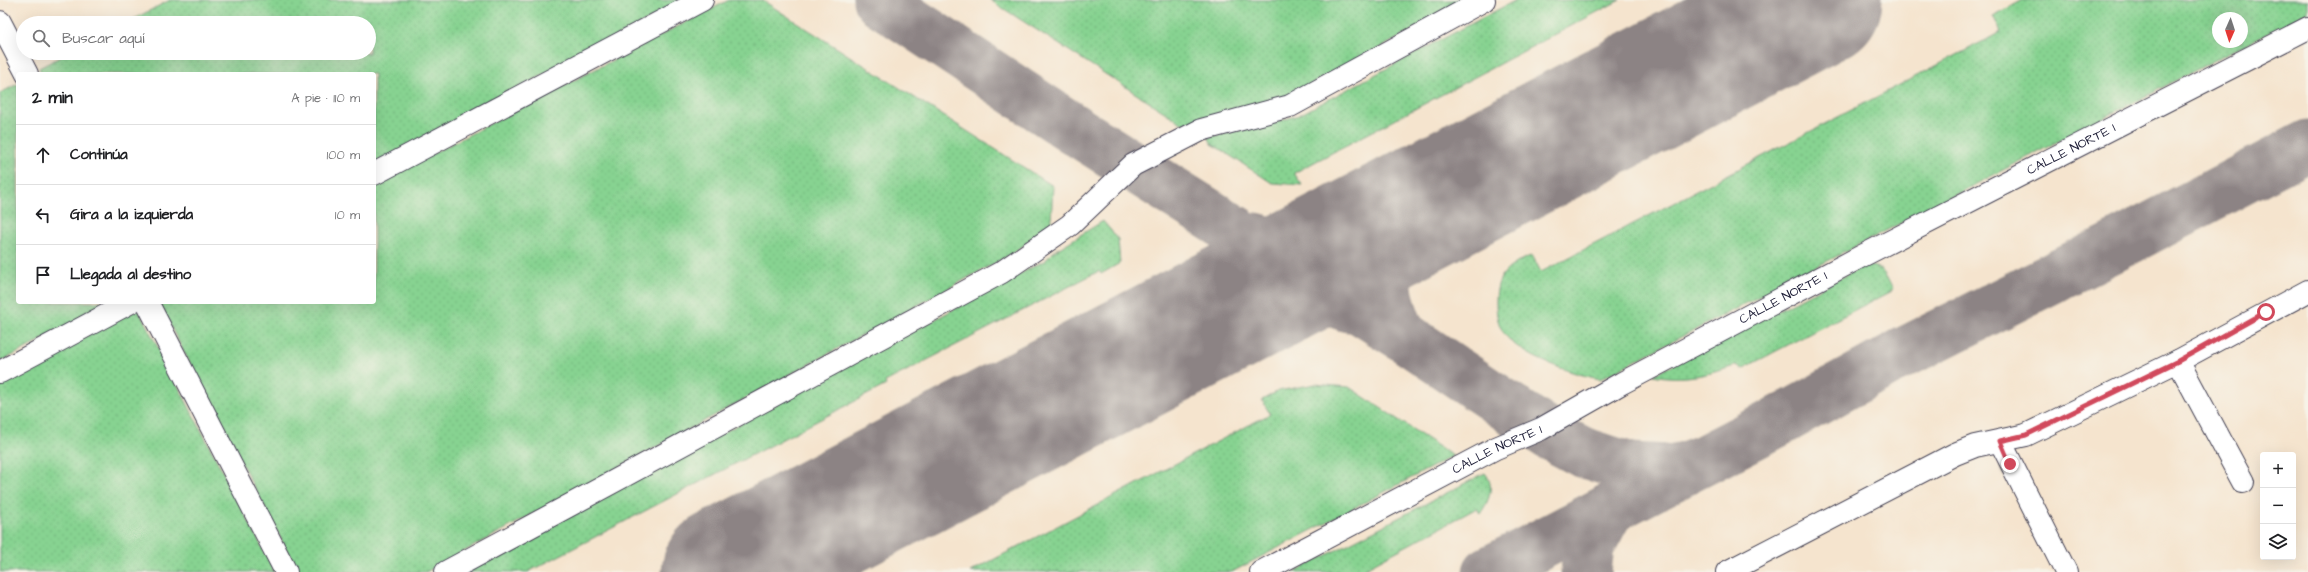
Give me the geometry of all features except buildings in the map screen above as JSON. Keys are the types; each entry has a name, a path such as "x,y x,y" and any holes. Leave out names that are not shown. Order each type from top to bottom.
{"lane":[{"path":"376,173 702,0"},
{"path":"446,572 1002,272 1070,225 1133,165 1201,130 1290,106 1484,0"},
{"path":"0,22 16,53"},
{"name":"CALLE NORTE 1","path":"1261,572 1496,448 1541,429 1622,383 1869,253 2308,28"},
{"path":"20,60 26,72"},
{"path":"1728,572 1955,454 1975,446 2026,435 2178,361 2308,291"},
{"path":"0,372 127,304"},
{"path":"148,304 286,572"},
{"path":"2178,361 2243,482"},
{"path":"2000,441 2066,572"}],"green space":[{"path":"170,0 686,0 376,163 376,72 41,72 39,68 54,60 376,60 376,16 139,16"},
{"path":"729,0 762,0 1053,186 1051,222 1042,233 1008,256 426,572 298,572 159,304 376,304 376,183"},
{"path":"990,0 1471,0 1279,101 1183,124"},
{"path":"1516,0 1620,0 1294,173 1302,185 1272,183 1212,144 1208,137 1273,123 1299,115"},
{"path":"2023,0 2308,0 2308,12 2248,43 2248,12 2212,12 2212,48 2239,48 1600,379 1563,369 1537,358 1514,344 1503,332 1497,316 1496,302 1498,284 1505,272 1516,263 1532,255 1541,272 2001,32 1993,16"},
{"path":"16,85 16,304 110,304 0,362 0,93"},
{"path":"1103,221 1118,239 1120,263 1101,274 1099,271 885,382 886,385 528,572 463,572 1044,261 1053,252"},
{"path":"1870,266 1879,268 1882,271 1887,277 1893,290 1742,369 1737,365 1716,372 1695,376 1664,377 1653,375 1860,268"},
{"path":"138,309 275,572 0,572 0,380"},
{"path":"1315,384 1349,387 1453,456 1232,572 970,572 1270,414 1262,400 1278,391"},
{"path":"1485,473 1490,483 1490,494 1486,505 1480,514 1477,508 1358,572 1294,572"}],"taxiway":[{"path":"878,0 1075,130 1403,336 1550,435 1582,452 1631,468 1669,470 1685,467 1701,461"},
{"path":"1599,116 1631,90 1677,48 1717,0"},
{"path":"1488,572 1787,417 1903,353 2114,247 2308,145"},
{"path":"1255,238 1277,243 1299,245 1320,243 1341,239 1362,232 1423,206"},
{"path":"1403,336 1397,324 1388,296 1386,281 1388,252 1392,239 1401,223 1423,206"},
{"path":"1206,319 1259,304 1294,299 1330,301 1348,307"},
{"path":"1586,572 1589,547 1610,508"}],"runway":[{"path":"725,572 1819,0"}],"route":[{"path":"2010,464 2000,441 2026,435 2178,361 2266,312"}]}
